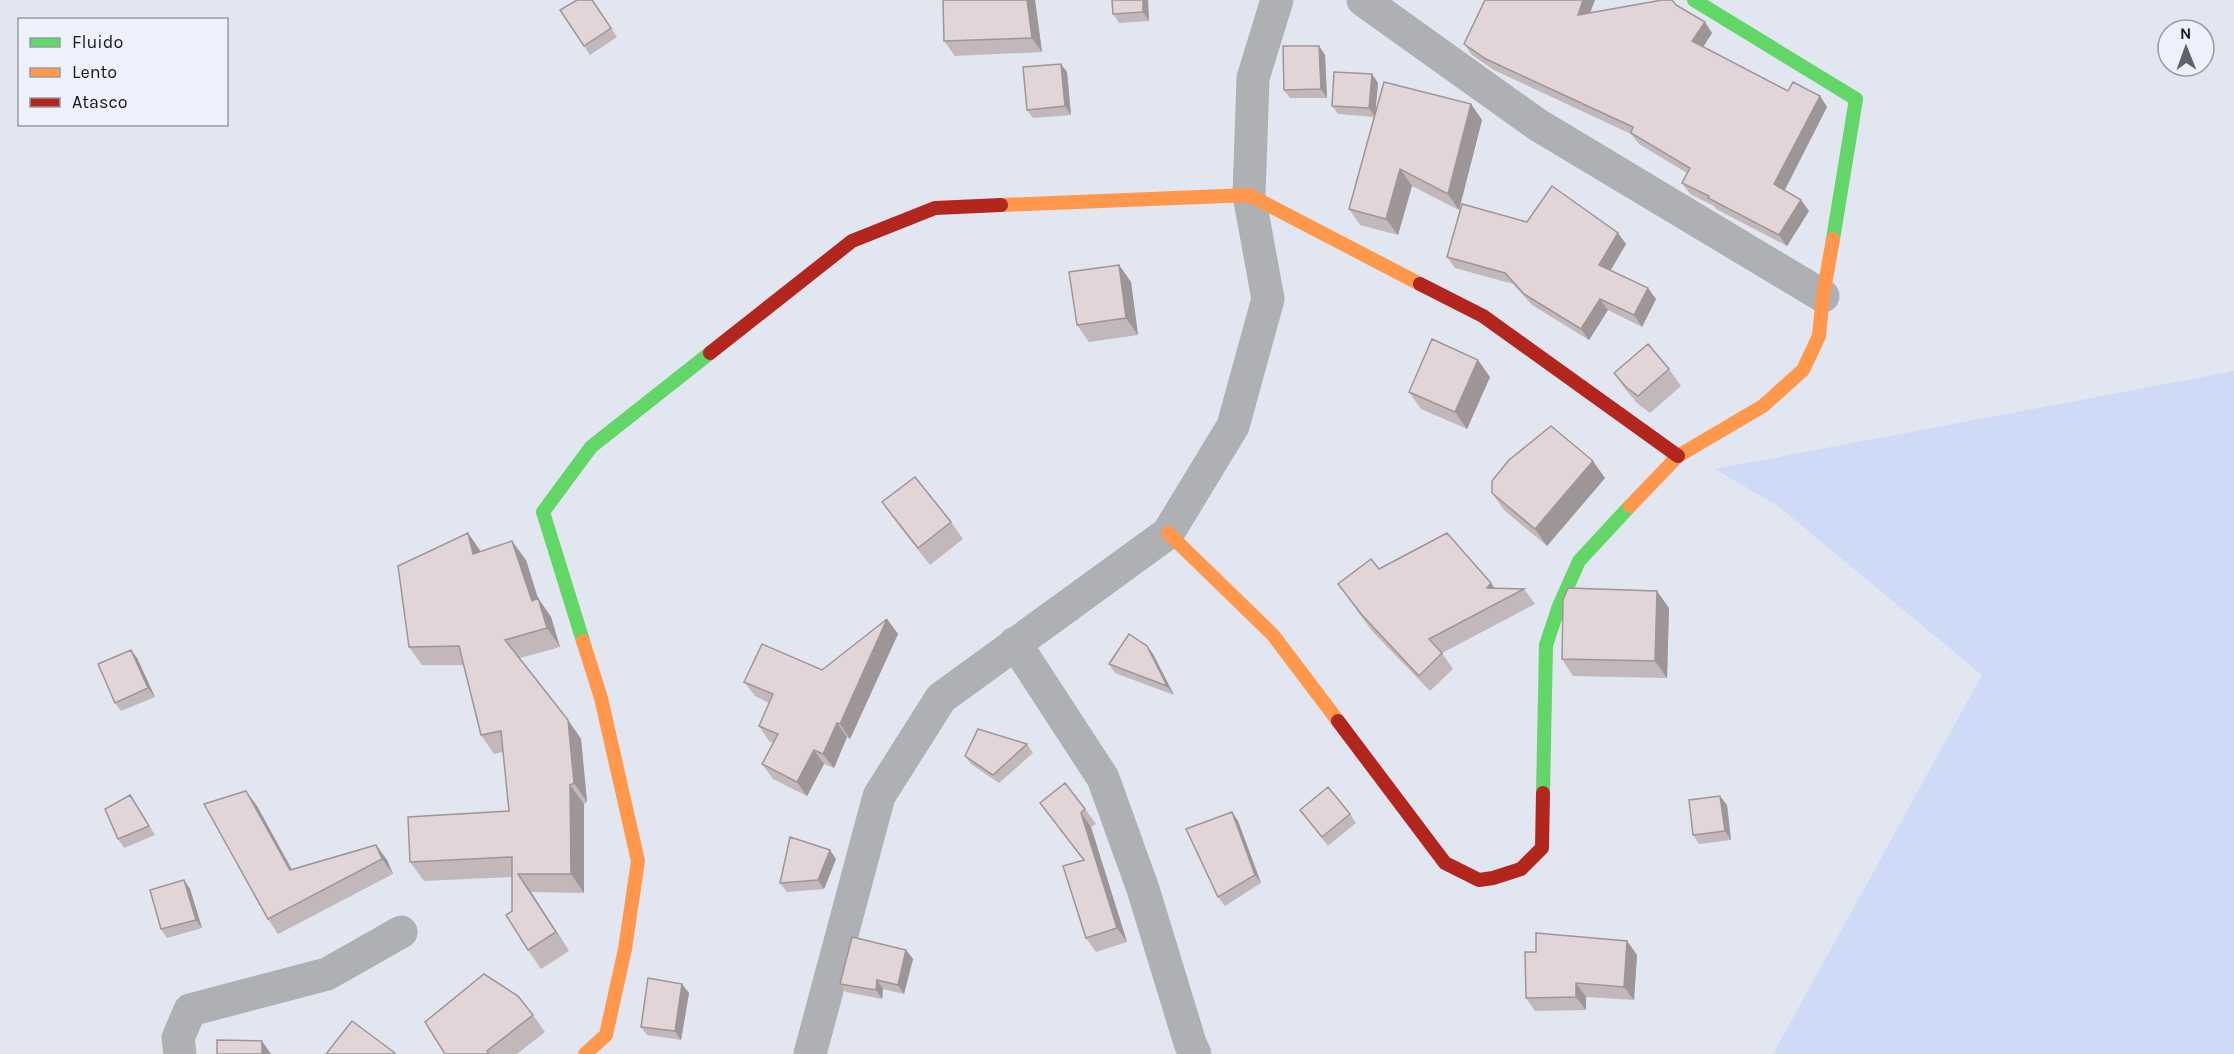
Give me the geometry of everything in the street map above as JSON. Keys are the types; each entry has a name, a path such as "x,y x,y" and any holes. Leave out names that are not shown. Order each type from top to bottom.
{"street":[{"path":"810,1054 879,796 941,698 1168,533 1233,426 1268,299 1250,195 1253,78 1277,0"},
{"path":"1364,0 1538,125 1823,296"},
{"path":"1168,533 1273,634 1445,863 1479,880 1521,870 1542,848 1546,645 1559,606 1579,561 1678,456 1763,406 1803,370 1819,336 1823,296 1856,99 1694,0"},
{"path":"585,1054 606,1035 625,949 638,861 601,698 543,512 591,447 852,241 935,208 1250,195 1483,316 1678,456"},
{"path":"1015,643 1103,778 1143,889 1195,1054"},
{"path":"180,1054 178,1038 190,1010 327,974 400,932"}],"shaded area":[{"path":"2234,371 2234,1054 1773,1054 1982,675 1778,506 1715,469"}],"building":[{"path":"577,0 592,0 611,28 584,46 560,10"},
{"path":"943,0 1027,0 1032,38 944,41"},
{"path":"1112,0 1143,0 1143,12 1113,14"},
{"path":"1485,0 1583,0 1578,15 1672,0 1676,5 1705,22 1692,41 1788,91 1793,82 1820,96 1774,184 1801,200 1779,235 1682,183 1690,168 1631,133 1633,127 1486,59 1464,44"},
{"path":"1283,46 1319,46 1321,89 1284,90"},
{"path":"1061,64 1065,106 1027,110 1023,67"},
{"path":"1334,72 1372,74 1369,108 1332,106"},
{"path":"1384,82 1471,104 1448,194 1400,169 1386,219 1349,209"},
{"path":"1552,186 1618,233 1599,265 1648,288 1634,315 1600,299 1581,329 1524,294 1505,273 1447,257 1462,204 1527,222"},
{"path":"1119,265 1126,318 1077,325 1069,272"},
{"path":"1432,339 1478,360 1455,412 1409,392"},
{"path":"1648,344 1669,369 1638,396 1626,387 1614,373"},
{"path":"1551,426 1593,461 1535,529 1492,493 1492,481 1509,460"},
{"path":"915,477 951,522 918,548 882,502"},
{"path":"468,533 473,554 512,541 532,601 538,598 547,628 505,640 568,720 574,783 570,785 571,874 518,874 556,932 528,950 506,915 512,911 512,857 410,862 408,817 509,811 501,731 481,735 459,646 409,647 398,566"},
{"path":"1447,533 1491,583 1487,588 1524,589 1429,639 1442,653 1419,676 1362,615 1338,584 1371,559 1379,569"},
{"path":"1568,588 1657,591 1655,661 1562,659 1563,600"},
{"path":"887,619 840,724 837,723 823,754 814,750 797,782 762,764 778,734 759,726 773,694 744,682 762,644 822,670"},
{"path":"1129,634 1147,646 1167,686 1109,664"},
{"path":"131,650 148,688 115,703 98,664"},
{"path":"978,729 1027,744 993,775 965,756"},
{"path":"1065,783 1085,809 1081,813 1117,928 1086,938 1063,866 1084,860 1040,803"},
{"path":"1328,787 1350,814 1322,837 1300,810"},
{"path":"246,791 290,870 376,845 382,859 268,919 204,804"},
{"path":"130,795 149,826 118,839 105,809"},
{"path":"1720,796 1725,831 1693,835 1689,800"},
{"path":"1232,812 1255,875 1218,897 1186,829"},
{"path":"790,837 830,850 818,880 780,883"},
{"path":"184,880 196,920 161,929 150,890"},
{"path":"1536,933 1627,941 1624,987 1576,983 1576,997 1526,998 1525,952 1536,952"},
{"path":"852,937 906,950 898,985 877,980 876,990 840,984"},
{"path":"484,974 518,996 533,1015 487,1051 489,1054 445,1054 425,1022"},
{"path":"648,978 682,984 675,1031 641,1027"},
{"path":"352,1021 395,1053 326,1054"},
{"path":"217,1040 262,1041 262,1054 217,1054"}],"traffic: fast":[{"path":"1694,0 1856,99 1833,239"},
{"path":"583,641 543,512 591,447 710,353"},
{"path":"1543,793 1546,645 1559,606 1579,561 1630,506"}],"traffic: slow":[{"path":"1001,205 1249,195 1420,284"},
{"path":"1630,506 1678,456 1763,406 1803,370 1819,336 1833,239"},
{"path":"1168,533 1273,635 1338,721"},
{"path":"583,641 601,698 638,861 625,949 606,1035 585,1054"}],"traffic: jam":[{"path":"710,353 852,241 935,208 1001,205"},
{"path":"1420,284 1483,316 1678,456"},
{"path":"1338,721 1445,863 1479,880 1521,869 1542,848 1543,793"}]}
